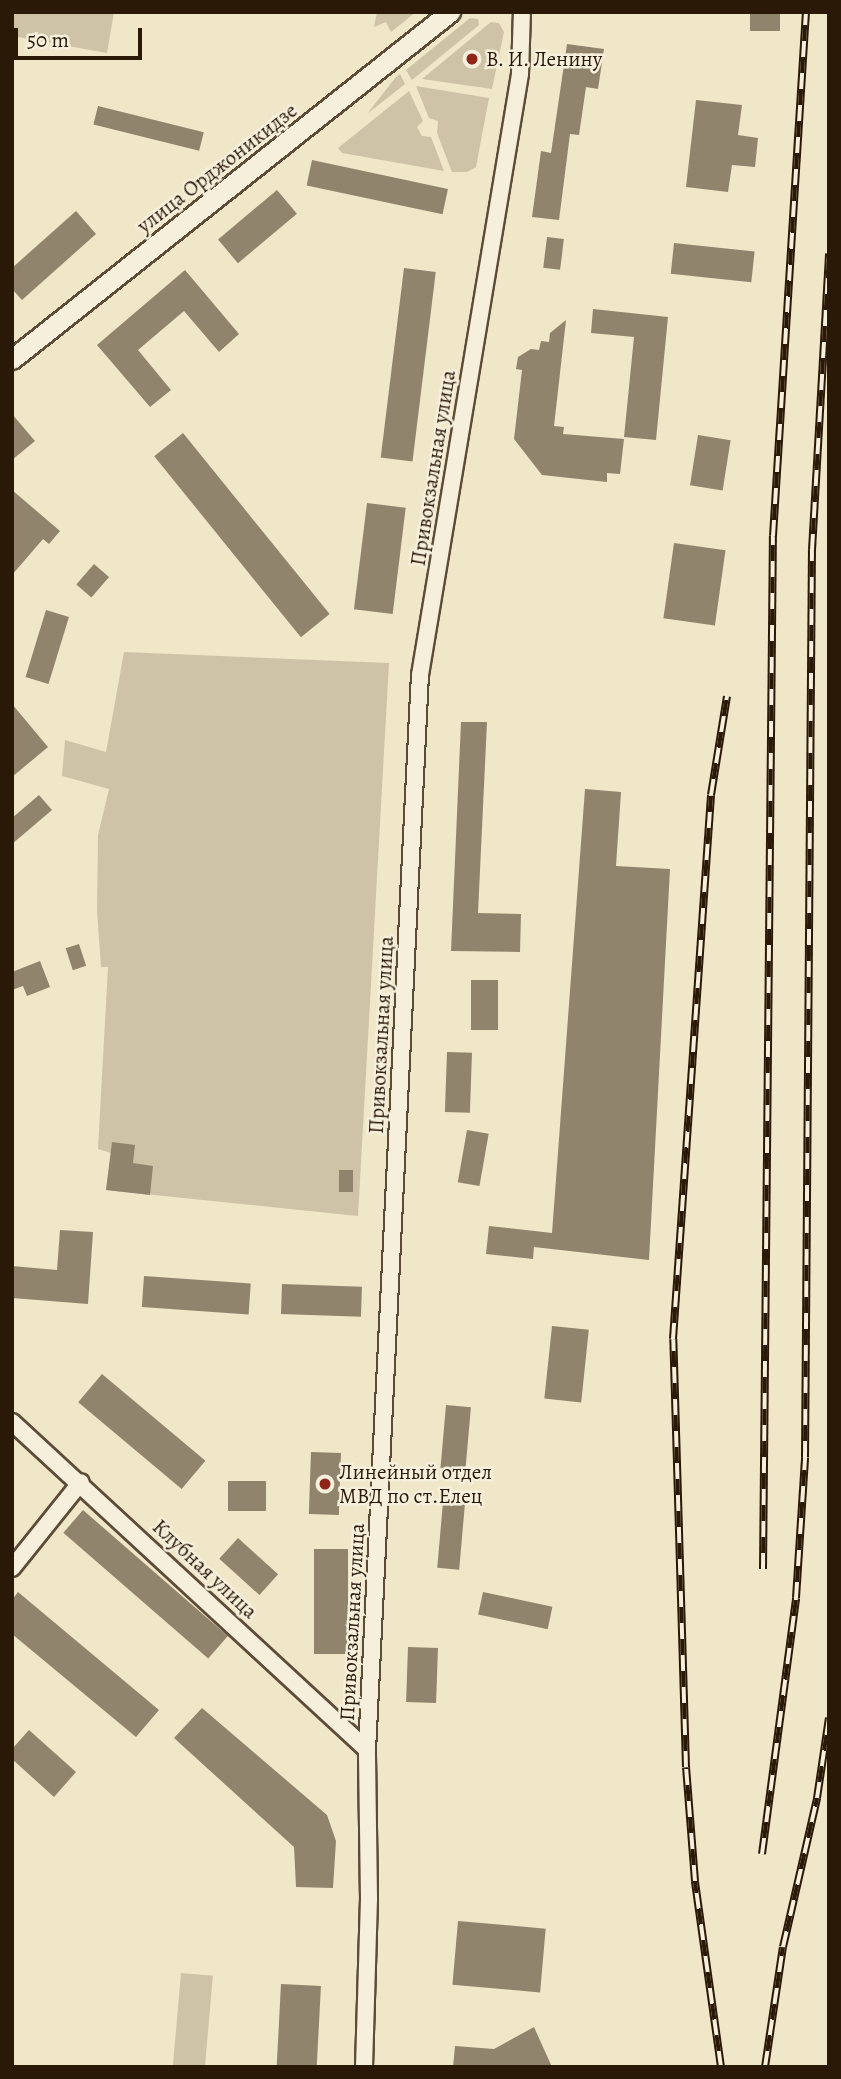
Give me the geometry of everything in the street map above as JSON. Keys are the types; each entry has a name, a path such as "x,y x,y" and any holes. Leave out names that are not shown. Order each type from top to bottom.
{"street":[{"name":"улица Орджоникидзе","path":"12,359 450,12"},
{"name":"Привокзальная улица","path":"364,2067 369,1899 367,1750 421,675 520,74 522,12"},
{"name":"Клубная улица","path":"12,1422 81,1482 367,1750"},
{"path":"12,1568 81,1482"}],"shaded area":[{"path":"12,12 114,12 107,53 12,36"},
{"path":"377,12 416,12 391,32 386,22 374,27"},
{"path":"470,18 478,19 479,25 412,80 406,70"},
{"path":"491,22 499,23 504,32 492,89 422,79"},
{"path":"400,74 405,84 367,114 396,77"},
{"path":"416,86 489,98 476,167 467,172 452,172 437,133 438,121 429,118"},
{"path":"409,91 423,121 417,127 422,136 431,137 444,171 342,153 338,148"},
{"path":"124,652 389,663 358,1216 106,1190 111,1153 98,1149 108,967 101,967 97,911 98,835 109,789 62,776 65,740 106,752"},
{"path":"181,1973 213,1976 205,2067 173,2067"}],"building":[{"path":"750,12 780,12 780,31 750,31"},
{"path":"567,44 604,49 598,89 586,87 579,135 570,134 559,220 532,217 541,151 551,153"},
{"path":"696,100 742,105 738,135 758,138 755,167 732,165 728,192 686,187"},
{"path":"98,106 204,132 199,151 93,124"},
{"path":"312,160 448,189 443,214 307,185"},
{"path":"277,190 297,214 238,263 218,239"},
{"path":"76,211 96,234 22,300 12,289 12,268"},
{"path":"547,237 564,239 560,270 543,268"},
{"path":"674,243 755,251 751,282 671,274"},
{"path":"404,268 436,272 412,461 381,458"},
{"path":"185,270 239,334 219,352 184,311 138,350 171,390 150,407 97,345"},
{"path":"593,309 668,317 656,440 624,437 634,337 591,333"},
{"path":"566,320 554,426 564,427 563,434 624,439 620,474 607,473 607,482 542,475 514,439 522,370 516,369 518,357 531,349 539,350 541,341 549,342 550,333"},
{"path":"12,414 35,441 12,460"},
{"path":"183,433 330,614 301,637 154,456"},
{"path":"698,435 731,440 723,491 690,485"},
{"path":"12,490 60,531 49,544 43,539 12,575"},
{"path":"367,503 406,508 393,614 354,609"},
{"path":"674,543 725,550 715,625 663,618"},
{"path":"94,564 109,577 91,597 76,584"},
{"path":"46,610 69,617 48,684 26,677"},
{"path":"12,704 48,747 12,777"},
{"path":"461,722 487,722 478,913 521,914 520,952 451,951"},
{"path":"585,789 621,792 616,866 670,869 649,1260 534,1247 533,1259 486,1254 489,1226 552,1233"},
{"path":"39,795 52,810 12,844 12,818"},
{"path":"79,944 86,966 73,970 66,948"},
{"path":"40,961 50,987 27,996 23,986 12,990 12,972"},
{"path":"471,980 498,980 498,1030 471,1030"},
{"path":"447,1052 472,1053 470,1113 445,1112"},
{"path":"467,1130 489,1134 479,1186 458,1182"},
{"path":"112,1142 135,1145 133,1163 153,1166 150,1195 106,1190"},
{"path":"339,1170 353,1170 353,1192 339,1192"},
{"path":"60,1230 93,1232 88,1304 12,1298 12,1266 57,1270"},
{"path":"144,1276 251,1283 249,1314 142,1307"},
{"path":"282,1284 362,1287 361,1317 281,1314"},
{"path":"552,1326 589,1330 581,1402 544,1399"},
{"path":"102,1374 205,1461 182,1489 78,1402"},
{"path":"446,1405 471,1407 465,1470 441,1468"},
{"name":"Линейный отдел МВД по ст.Елец","path":"311,1452 341,1453 339,1515 309,1514"},
{"path":"228,1481 266,1481 266,1511 228,1511"},
{"path":"443,1502 465,1504 459,1570 437,1568"},
{"path":"83,1510 228,1636 208,1659 63,1533"},
{"path":"238,1538 278,1574 259,1595 219,1559"},
{"path":"314,1549 348,1549 348,1654 314,1654"},
{"path":"18,1592 159,1710 136,1737 12,1634 12,1600"},
{"path":"483,1592 552,1607 548,1629 478,1614"},
{"path":"408,1647 438,1648 436,1703 406,1702"},
{"path":"202,1708 327,1815 336,1841 333,1888 296,1887 294,1847 174,1738"},
{"path":"29,1730 76,1772 54,1797 12,1759 12,1749"},
{"path":"458,1921 546,1929 540,1992 452,1985"},
{"path":"281,1984 321,1986 317,2067 277,2067"},
{"path":"534,2027 552,2067 453,2067 455,2046 494,2049"}],"railway":[{"path":"763,1569 773,536 806,12"},
{"path":"762,1854 796,1598 805,1457 812,550 829,253"},
{"path":"721,2067 695,1881 686,1767 673,1339 711,795 727,696"},
{"path":"765,2067 783,1947 817,1798 829,1718"}],"place":[{"name":"В. И. Ленину","path":"472,59"},
{"name":"Линейный отдел МВД по ст.Елец","path":"325,1484"}]}
